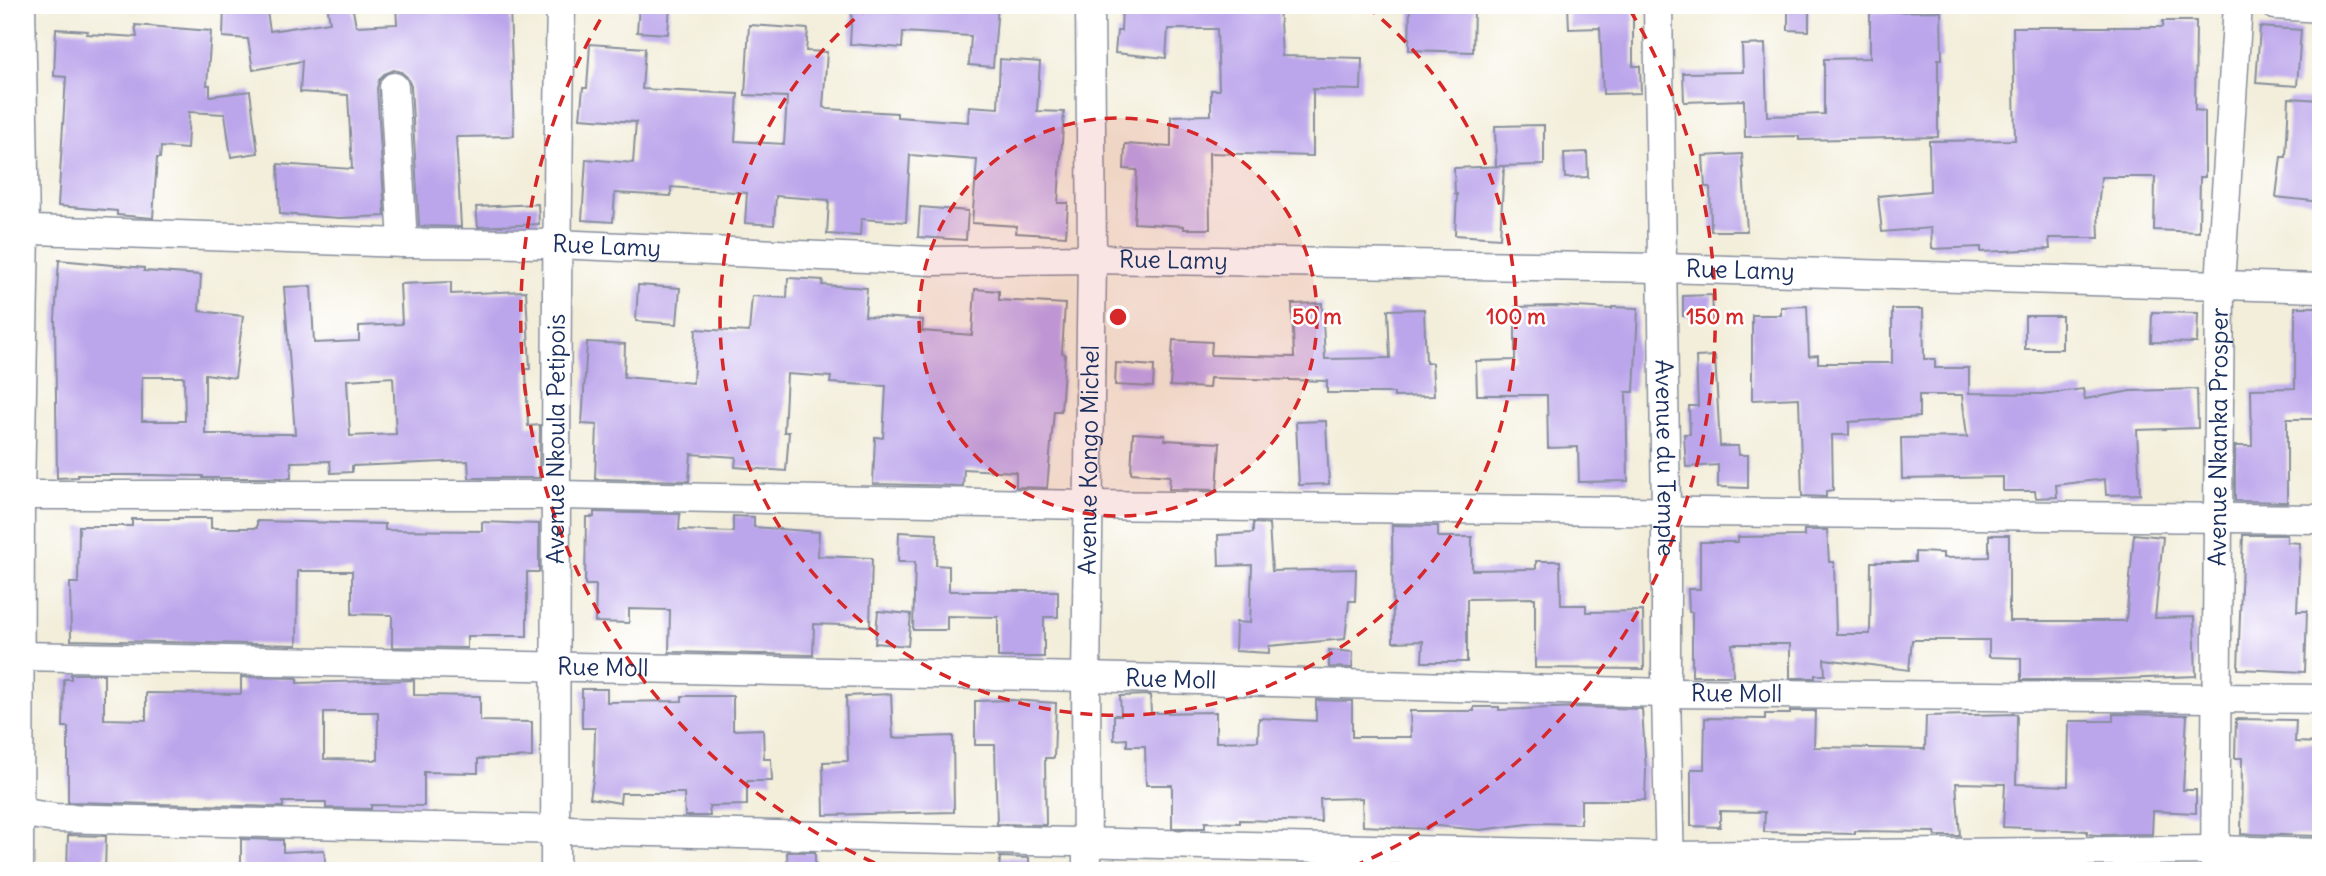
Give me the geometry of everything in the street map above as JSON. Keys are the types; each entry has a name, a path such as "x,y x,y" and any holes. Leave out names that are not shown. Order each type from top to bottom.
{"street":[{"path":"19,871 20,495 15,230 21,5"},
{"name":"Avenue Nkoula Petipois","path":"555,871 558,495 556,244 561,5"},
{"name":"Avenue Kongo Michel","path":"1087,871 1086,677 1092,259 1090,5"},
{"name":"Avenue du Temple","path":"1658,5 1666,510 1666,693 1671,864"},
{"name":"Avenue Nkanka Prosper","path":"2215,860 2220,284 2238,5"},
{"path":"2275,5 2321,8"},
{"path":"394,87 403,243"},
{"name":"Rue Lamy","path":"15,230 403,243 556,244 933,261 1092,259 1663,268 2321,288"},
{"path":"20,495 558,495 1089,505 2321,519"},
{"name":"Rue Moll","path":"19,656 1086,677 1666,693 2321,699"},
{"path":"19,813 55,818 1088,843 1671,864 2215,860 2321,853"}],"building":[{"path":"224,5 266,5 270,31 330,22 327,5 352,5 356,26 397,24 396,5 428,5 428,10 486,10 486,5 510,5 514,136 456,137 461,227 419,226 411,86 407,77 394,70 384,74 377,88 385,216 340,218 280,214 278,164 352,169 348,95 300,92 302,61 253,70 248,39 223,37"},
{"path":"639,5 670,5 668,34 637,32"},
{"path":"899,5 998,5 993,67 969,65 971,36 903,32 902,48 850,44 852,10 899,13"},
{"path":"1122,5 1279,5 1282,56 1362,58 1361,90 1313,89 1313,156 1209,153 1210,229 1134,223 1137,170 1124,169 1125,144 1171,147 1171,116 1211,115 1211,90 1219,90 1217,29 1168,29 1166,58 1115,53 1117,31 1121,31"},
{"path":"1410,5 1474,7 1473,52 1409,50"},
{"path":"1568,5 1633,6 1633,66 1640,66 1641,93 1603,94 1600,28 1569,29"},
{"path":"1788,5 1809,5 1809,31 1788,30"},
{"path":"1941,11 1942,59 1938,59 1938,137 1799,140 1799,136 1745,137 1744,100 1684,102 1683,73 1743,72 1742,45 1765,44 1767,116 1824,114 1824,59 1870,58 1870,12"},
{"path":"2163,21 2196,21 2195,110 2205,111 2205,177 2200,177 2199,232 2154,230 2155,177 2101,177 2099,238 2049,238 2050,249 1981,252 1981,247 1932,249 1931,228 1882,232 1878,196 1930,191 1929,141 2015,140 2013,27 2163,27"},
{"path":"135,25 211,31 207,85 210,85 210,96 250,91 258,153 231,157 225,114 189,112 187,149 161,147 160,158 157,158 153,218 117,215 117,211 58,206 66,77 54,76 56,29 137,37"},
{"path":"749,25 808,29 806,51 827,52 823,107 827,109 897,113 897,117 968,122 969,106 998,108 1000,59 1040,62 1037,111 1064,112 1058,203 1068,203 1066,236 1016,233 1017,226 972,223 977,160 910,155 906,222 861,219 860,236 827,234 829,200 776,196 774,225 745,223 747,193 671,187 671,196 615,193 613,222 582,220 586,159 633,163 636,122 580,118 583,88 587,88 590,44 645,48 642,89 738,94 735,141 784,144 787,97 745,95"},
{"path":"2260,27 2301,30 2297,86 2256,83"},
{"path":"2289,98 2321,100 2321,202 2276,197 2281,157 2286,157"},
{"path":"1544,125 1544,165 1496,166 1495,126"},
{"path":"1587,152 1588,177 1565,178 1564,153"},
{"path":"1742,154 1747,231 1711,231 1710,187 1705,187 1703,156"},
{"path":"1504,166 1500,238 1455,235 1457,194 1454,168"},
{"path":"538,204 539,224 478,227 476,207"},
{"path":"920,207 968,211 966,240 918,237"},
{"path":"59,260 201,275 199,311 243,316 235,378 205,374 205,434 295,434 284,287 311,286 314,343 359,341 359,326 402,324 400,284 451,282 451,294 526,291 530,369 526,369 528,426 540,425 539,478 469,478 468,461 352,466 352,472 331,473 330,461 291,462 291,478 78,475 57,478 55,319","holes":["142,377 184,377 185,421 142,421","393,377 396,434 350,436 347,380"]},
{"path":"788,278 823,280 822,285 867,288 865,316 923,320 922,331 972,335 975,289 999,291 999,300 1065,304 1061,411 1054,411 1047,488 1016,487 1016,472 964,469 963,486 873,484 875,437 883,438 886,386 830,383 831,377 787,374 784,432 789,432 786,471 735,467 736,457 691,454 689,481 595,479 597,425 582,424 587,342 625,344 624,377 693,383 696,329 749,332 752,296 787,298"},
{"path":"638,285 680,288 677,324 636,321"},
{"path":"1712,295 1713,315 1683,316 1683,296"},
{"path":"1322,303 1325,359 1390,358 1388,310 1424,309 1426,363 1432,363 1434,396 1394,397 1394,393 1327,393 1327,381 1210,378 1209,388 1170,386 1173,340 1212,342 1211,355 1294,357 1292,304"},
{"path":"1807,306 1809,356 1818,355 1818,363 1892,363 1892,309 1923,309 1924,359 1935,359 1935,368 1969,368 1969,393 2042,394 2083,389 2085,399 2131,391 2197,389 2198,428 2137,430 2140,494 2106,495 2105,479 2056,485 2057,497 2036,498 2035,491 2003,491 2003,477 1902,479 1901,438 1967,437 1962,395 1919,395 1919,417 1849,422 1849,435 1832,435 1833,490 1826,491 1826,497 1802,496 1799,398 1752,400 1752,315 1781,315 1781,307"},
{"path":"1515,307 1638,308 1634,392 1626,392 1628,481 1579,482 1578,447 1548,448 1547,395 1477,395 1476,361 1515,360"},
{"path":"2295,307 2321,307 2320,419 2287,419 2287,502 2235,501 2235,446 2252,446 2251,389 2295,388"},
{"path":"2152,312 2198,313 2197,343 2151,342"},
{"path":"2025,316 2062,316 2062,349 2025,349"},
{"path":"1715,356 1720,446 1738,446 1739,455 1748,455 1748,488 1718,487 1718,465 1686,467 1684,434 1690,434 1689,406 1698,406 1696,357"},
{"path":"1116,363 1154,366 1153,387 1115,385"},
{"path":"1326,421 1329,484 1299,485 1296,422"},
{"path":"1133,433 1165,435 1165,440 1220,443 1217,490 1169,489 1170,476 1131,473"},
{"path":"594,512 680,514 679,530 733,532 733,516 754,517 754,527 819,532 818,556 872,558 870,626 814,624 813,655 669,652 670,610 629,609 629,623 595,622 596,585 585,585 586,517 594,517"},
{"path":"211,518 211,528 257,528 257,521 385,524 385,530 482,531 482,522 539,524 539,572 527,572 527,636 467,636 467,648 392,647 392,615 352,614 352,571 298,571 297,645 71,640 70,583 78,583 79,526 132,526 132,519"},
{"path":"1253,523 1269,524 1272,571 1356,569 1355,601 1349,601 1345,639 1269,646 1269,653 1235,651 1236,622 1250,623 1252,565 1219,566 1218,535 1253,533"},
{"path":"1392,525 1438,526 1438,537 1472,537 1472,570 1536,569 1536,561 1560,561 1561,605 1586,605 1586,612 1643,611 1644,669 1535,668 1535,598 1467,599 1467,662 1422,662 1423,641 1393,642"},
{"path":"1804,530 1827,530 1829,562 1834,562 1836,634 1870,634 1871,562 1915,562 1915,552 1943,553 1943,558 1989,557 1989,535 2009,535 2009,621 2126,621 2134,534 2163,537 2155,618 2194,617 2196,676 2021,680 2021,658 1989,657 1989,640 1912,640 1909,670 1824,659 1825,675 1815,675 1815,678 1790,678 1790,644 1732,644 1733,676 1692,676 1692,612 1689,612 1688,589 1700,589 1700,542 1738,542 1738,537 1804,536"},
{"path":"899,532 937,534 936,565 949,566 949,591 1058,591 1058,617 1044,617 1044,657 998,657 998,617 947,616 947,630 913,630 915,562 898,562"},
{"path":"2243,535 2287,535 2287,542 2300,543 2297,611 2307,611 2305,672 2238,669"},
{"path":"878,611 911,614 908,646 875,643"},
{"path":"1329,650 1353,652 1352,668 1329,667"},
{"path":"71,674 104,674 104,719 146,720 146,693 241,694 241,677 297,678 297,683 414,680 414,695 480,696 480,721 532,722 532,757 478,759 478,773 424,772 424,806 371,805 371,809 326,808 326,802 283,802 283,807 68,802 68,727 63,727 64,679 71,679","holes":["324,712 378,712 378,760 324,759"]},
{"path":"582,689 607,689 607,702 682,701 682,696 733,696 733,730 763,729 764,759 771,759 772,781 747,781 747,805 709,806 710,816 685,816 684,793 621,793 620,803 590,798 594,774 595,728 582,728"},
{"path":"891,694 893,738 953,736 954,812 824,815 823,762 848,761 846,696"},
{"path":"1150,695 1151,713 1216,712 1216,742 1258,741 1259,718 1316,721 1316,700 1352,701 1352,737 1411,737 1410,711 1474,711 1474,707 1499,707 1499,710 1580,707 1642,709 1645,800 1581,800 1581,824 1536,823 1480,830 1428,825 1427,829 1363,826 1362,798 1320,799 1321,822 1240,820 1240,823 1205,822 1205,828 1172,828 1172,785 1146,785 1145,746 1127,746 1127,739 1114,740 1114,715 1121,715 1120,696"},
{"path":"975,701 1056,703 1054,758 1045,758 1046,825 997,824 995,745 975,745"},
{"path":"1790,711 1815,711 1814,747 1925,749 1926,716 2017,714 2016,784 2068,786 2069,721 2113,721 2113,714 2187,715 2183,790 2196,790 2196,813 2153,811 2152,834 2097,835 2087,834 2087,831 2003,827 2005,784 1956,783 1960,836 1936,836 1935,832 1764,832 1765,812 1720,811 1720,827 1691,826 1691,769 1704,769 1705,718 1765,719 1765,714 1790,714"},
{"path":"2236,719 2296,720 2295,742 2321,743 2321,836 2241,834 2242,758 2235,758"},
{"path":"68,835 106,836 105,871 67,871"},
{"path":"241,839 283,840 283,852 324,850 326,871 241,871"},
{"path":"787,852 815,852 815,871 788,871"},
{"path":"1000,857 1029,858 1029,871 999,871"}]}
